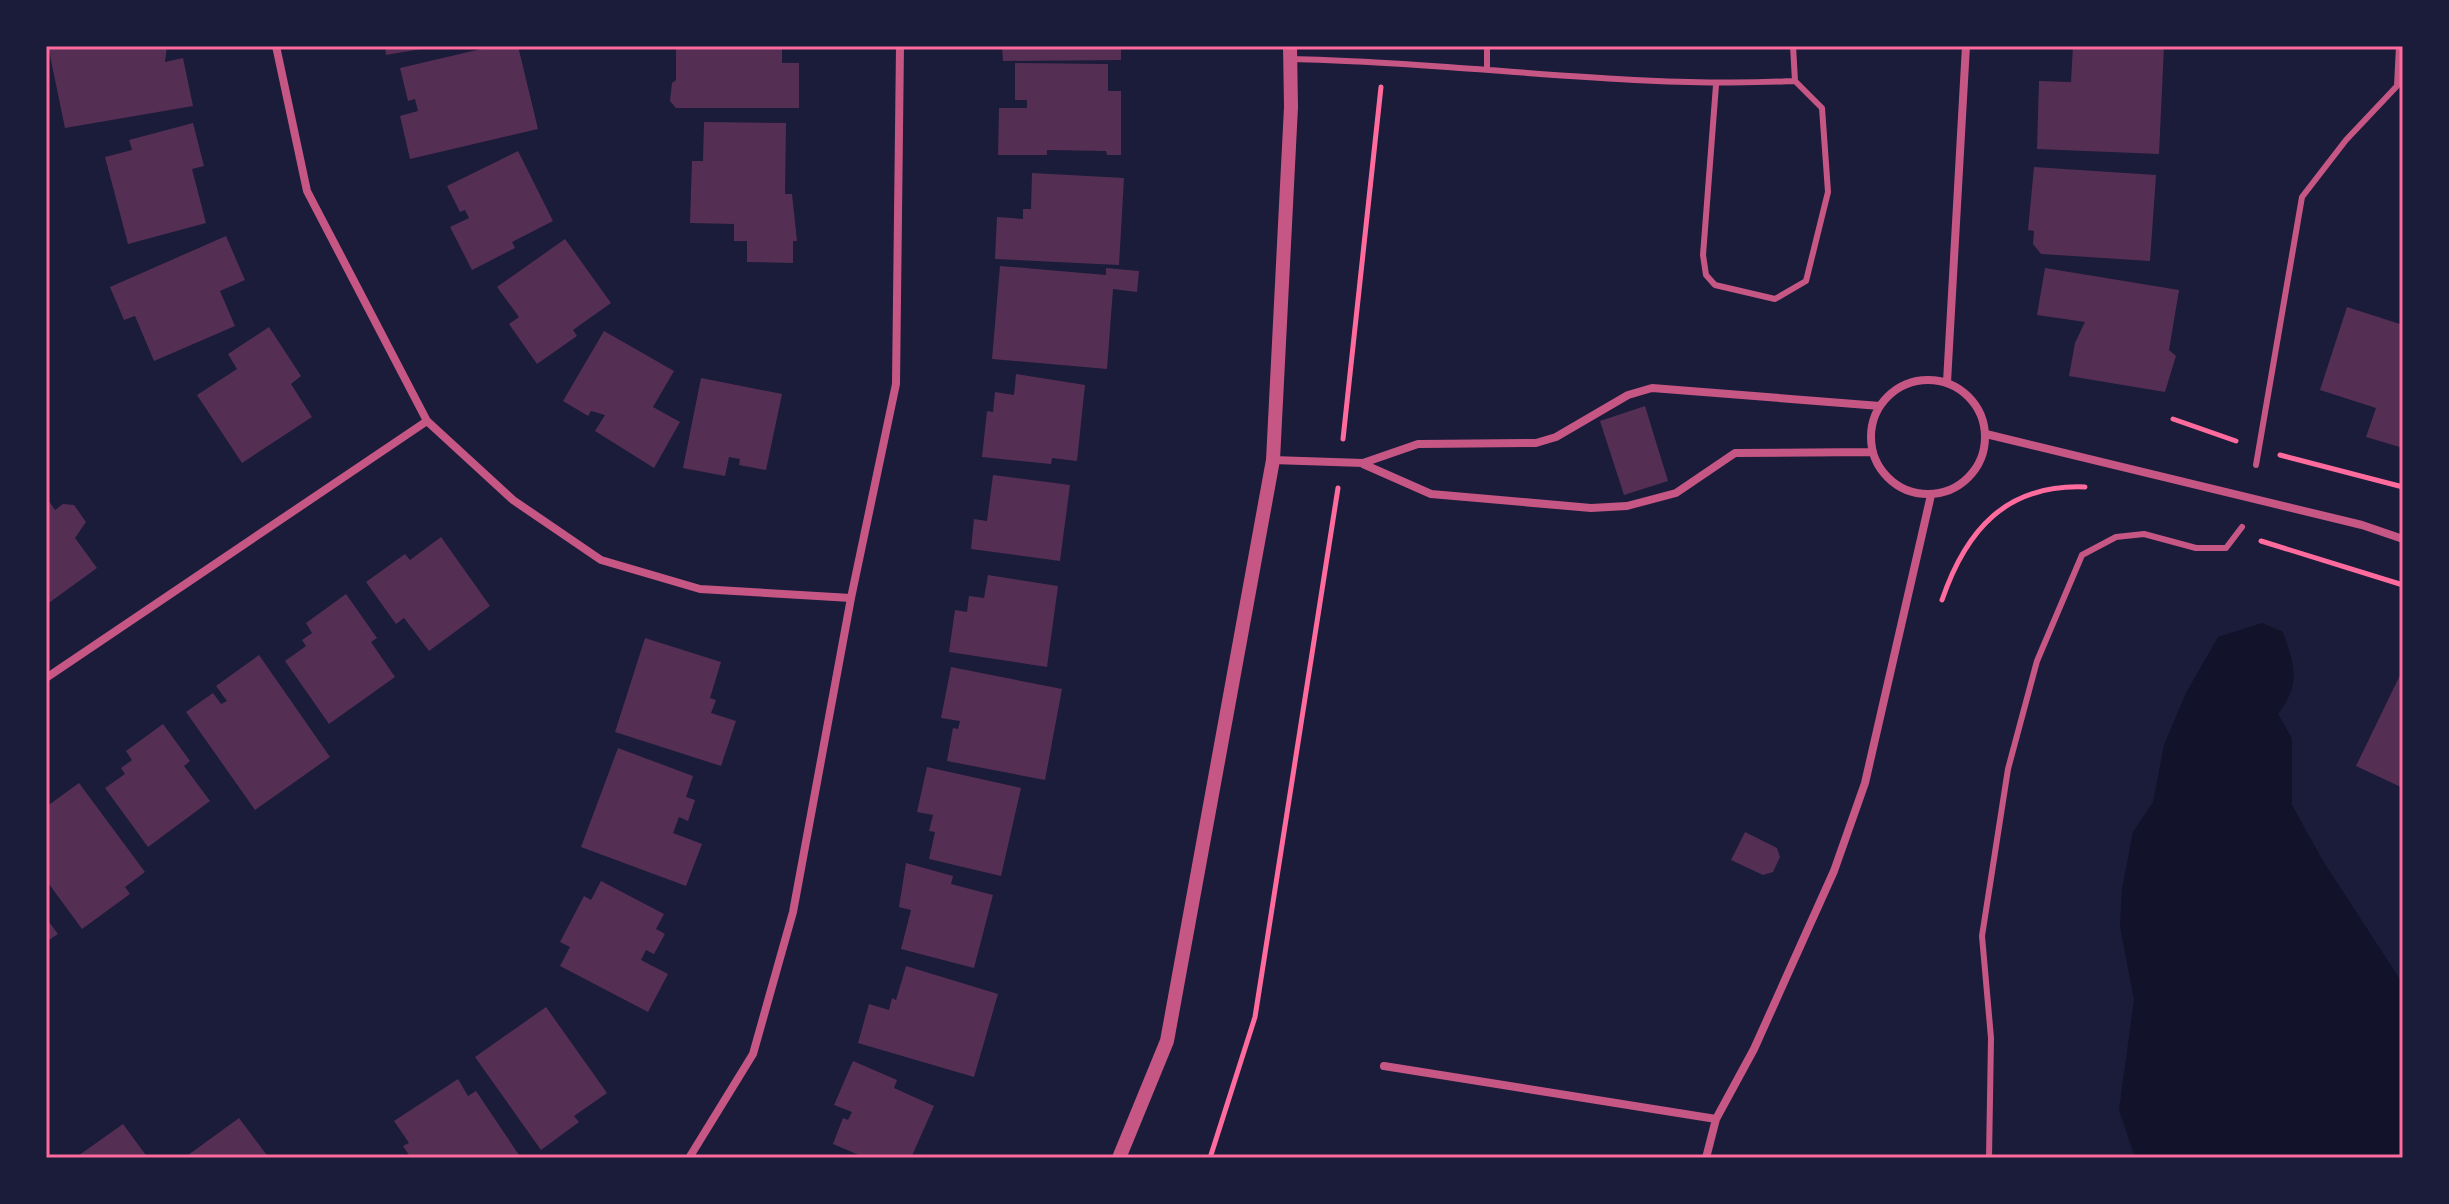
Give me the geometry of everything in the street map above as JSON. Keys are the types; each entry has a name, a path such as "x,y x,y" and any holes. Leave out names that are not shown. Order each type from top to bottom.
{"street":[{"path":"276,46 307,191 427,421 513,500 601,560 700,589 851,598"},
{"path":"689,1158 753,1054 793,912 851,598 896,384 900,46"},
{"path":"1947,382 1966,46"},
{"path":"1119,1158 1167,1041 1273,460 1291,107 1290,53"},
{"path":"1928,379 1947,382 1974,403 1986,434 1984,452 1970,476 1949,491 1931,495 1911,492 1894,484 1880,469 1870,436 1880,406 1893,391 1910,382 1928,379"},
{"path":"1273,460 1363,463 1418,444 1536,443 1556,437 1628,395 1652,388 1880,406"},
{"path":"46,678 427,421"},
{"path":"1986,434 2362,525 2403,539"},
{"path":"1363,463 1431,494 1591,508 1627,506 1676,493 1735,453 1873,452"},
{"path":"1706,1158 1716,1119 1754,1049 1834,871 1865,783 1931,495"},
{"path":"1384,1066 1716,1119"}],"lane":[{"path":"1487,46 1487,69"},
{"path":"1716,85 1703,255 1706,275 1715,285 1775,299 1806,281 1828,192 1822,108 1795,81 1793,46"},
{"path":"2256,465 2302,197 2346,140 2397,86 2399,46"},
{"path":"1290,53 1716,85 1795,81"},
{"path":"1989,1158 1991,1038 1982,936 2008,769 2037,661 2082,555 2116,537 2144,534 2196,548 2226,548 2242,527"}],"path":[{"path":"1210,1158 1255,1017 1342,464 1383,61"},
{"path":"2173,419 2260,449 2403,487"}],"shaded area":[{"path":"2262,623 2283,632 2293,665 2293,684 2278,714 2292,739 2292,805 2323,861 2403,984 2403,1158 2135,1158 2119,1110 2134,1000 2120,926 2122,889 2133,832 2153,802 2164,745 2186,693 2218,637"}],"building":[{"path":"48,46 167,46 165,62 183,58 193,106 65,128"},
{"path":"385,46 427,46 427,48 386,55"},
{"path":"494,46 518,46 538,129 410,159 400,116 418,111 415,99 408,101 400,68"},
{"path":"676,46 782,46 782,63 799,63 799,108 676,108 670,101 672,83 676,80"},
{"path":"1002,46 1121,46 1121,60 1003,61"},
{"path":"2073,46 2164,46 2159,154 2037,149 2039,81 2071,82"},
{"path":"1015,63 1108,64 1108,91 1121,91 1121,155 1107,155 1106,151 1047,150 1047,155 998,155 999,108 1027,108 1027,100 1015,100"},
{"path":"704,122 786,123 785,194 792,194 797,241 793,241 793,263 747,262 747,241 734,241 734,224 690,223 692,161 703,161"},
{"path":"193,123 204,166 192,169 206,223 128,244 105,157 132,150 129,140"},
{"path":"518,151 553,221 512,242 515,248 472,270 450,227 469,218 465,210 460,212 447,186"},
{"path":"2034,167 2156,175 2150,261 2041,254 2033,244 2034,231 2028,230"},
{"path":"1032,173 1124,178 1119,265 995,259 997,217 1023,219 1023,209 1031,209"},
{"path":"226,236 245,280 220,291 235,326 154,361 135,316 124,320 110,287"},
{"path":"565,239 611,303 573,330 577,336 537,364 509,324 519,317 497,287"},
{"path":"1000,266 1106,275 1106,268 1139,271 1137,292 1113,289 1107,369 992,359"},
{"path":"2045,268 2179,290 2169,350 2176,356 2165,392 2069,376 2075,343 2085,322 2037,315"},
{"path":"2347,307 2403,325 2403,448 2366,437 2376,408 2320,390"},
{"path":"269,327 301,376 291,384 312,417 242,463 197,395 237,369 228,354"},
{"path":"604,331 674,371 653,407 680,422 654,468 595,431 605,415 591,411 588,416 563,401"},
{"path":"1016,374 1085,385 1077,461 1052,458 1051,464 982,457 987,411 993,412 995,392 1014,395"},
{"path":"701,378 782,394 766,470 739,465 740,459 729,457 725,476 683,468"},
{"path":"1645,406 1668,481 1624,495 1600,421"},
{"path":"993,475 1070,485 1060,561 971,549 974,519 987,521"},
{"path":"46,497 55,510 63,504 74,505 86,522 75,538 97,568 46,605"},
{"path":"441,537 490,606 429,651 404,618 396,624 366,582 405,554 410,560"},
{"path":"988,575 1058,586 1047,667 949,652 955,610 967,612 969,596 984,598"},
{"path":"346,594 377,638 371,642 395,677 329,724 285,661 306,646 302,640 312,633 306,623"},
{"path":"645,638 721,662 710,698 716,700 711,713 736,721 721,766 615,732"},
{"path":"259,655 330,757 255,810 186,712 213,693 221,704 227,701 216,686"},
{"path":"951,667 1062,689 1045,780 947,761 953,728 958,729 960,721 941,718"},
{"path":"2403,669 2403,788 2356,766"},
{"path":"163,724 190,761 184,766 210,801 148,847 105,788 125,774 121,768 132,760 126,751"},
{"path":"618,748 693,776 686,797 695,800 688,821 679,817 673,833 702,844 686,886 581,847"},
{"path":"927,767 1021,788 1001,876 929,859 935,832 929,831 933,815 917,812"},
{"path":"79,783 145,872 125,887 130,894 82,929 46,880 46,807"},
{"path":"1745,832 1777,848 1780,857 1773,872 1763,875 1731,860"},
{"path":"906,863 953,876 951,884 993,895 974,968 901,949 911,910 899,907"},
{"path":"601,881 664,914 656,929 665,934 654,954 646,950 641,960 668,974 648,1012 560,966 570,947 560,942 584,896 591,900"},
{"path":"46,918 58,934 46,942"},
{"path":"906,966 998,994 974,1077 858,1043 869,1004 889,1010 892,998 896,1000"},
{"path":"546,1007 607,1093 574,1116 579,1122 541,1150 475,1057"},
{"path":"853,1061 897,1080 894,1088 934,1106 911,1158 866,1158 833,1144 843,1118 848,1120 852,1112 834,1105"},
{"path":"458,1079 468,1096 476,1091 521,1158 411,1158 403,1146 409,1143 394,1121"},
{"path":"239,1118 269,1158 184,1158"},
{"path":"123,1124 148,1158 75,1158"}]}
